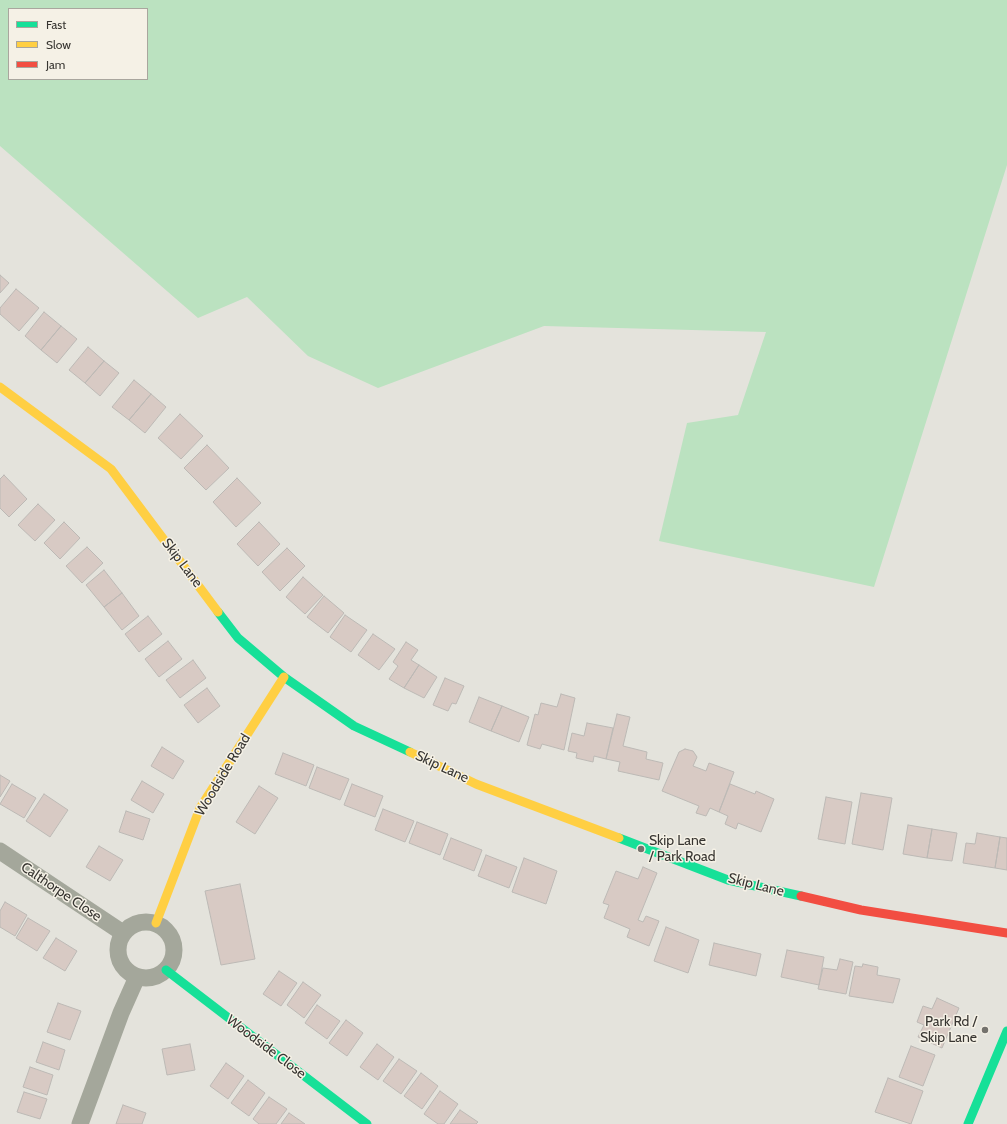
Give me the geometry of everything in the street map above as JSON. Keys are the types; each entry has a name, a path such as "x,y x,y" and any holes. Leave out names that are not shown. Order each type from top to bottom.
{"street":[{"name":"Skip Lane","path":"0,387 112,469 238,638 284,678 354,726 476,784 728,880 861,910 1007,933"},
{"name":"Woodside Road","path":"156,923 200,808 284,678"},
{"name":"Calthorpe Close","path":"0,851 123,933"},
{"path":"145,921 156,923 166,930 171,936 174,948 173,959 166,970 153,978 137,977 126,971 118,960 117,950 123,933 130,925 145,921"},
{"name":"Woodside Close","path":"166,970 367,1124"},
{"path":"80,1124 121,1013 137,977"},
{"path":"968,1124 1007,1031"}],"green space":[{"path":"0,0 1007,0 1007,165 874,587 659,541 687,423 738,415 766,332 544,326 378,388 308,356 247,297 198,318 0,146"}],"building":[{"path":"0,275 9,283 0,293"},
{"path":"16,289 39,308 19,331 0,314 0,308"},
{"path":"44,312 61,326 41,350 25,336"},
{"path":"61,326 77,339 57,363 41,350"},
{"path":"88,347 104,361 85,383 69,370"},
{"path":"104,361 119,373 100,396 85,383"},
{"path":"134,380 151,394 129,420 112,407"},
{"path":"151,394 166,407 145,433 129,420"},
{"path":"180,414 203,436 181,459 158,438"},
{"path":"207,445 229,468 206,490 184,468"},
{"path":"4,475 27,499 9,517 0,508 0,479"},
{"path":"237,478 261,503 236,527 213,502"},
{"path":"38,504 55,520 35,541 18,525"},
{"path":"64,522 80,538 60,559 44,543"},
{"path":"259,522 280,544 258,566 237,544"},
{"path":"87,547 103,563 82,583 66,566"},
{"path":"287,548 305,566 280,591 262,572"},
{"path":"104,570 122,593 104,607 86,585"},
{"path":"303,577 323,595 305,614 286,597"},
{"path":"122,593 139,616 122,630 104,607"},
{"path":"324,596 344,613 328,633 307,617"},
{"path":"345,615 367,630 351,652 330,637"},
{"path":"148,616 162,634 139,652 125,634"},
{"path":"373,634 395,649 379,670 358,655"},
{"path":"168,641 182,659 159,677 145,659"},
{"path":"406,642 418,650 411,660 419,665 404,688 389,679 398,666 393,662"},
{"path":"193,660 206,678 180,698 166,680"},
{"path":"419,665 437,677 424,698 404,688"},
{"path":"445,678 464,686 456,704 452,703 448,711 433,705"},
{"path":"207,688 220,706 198,723 184,705"},
{"path":"561,694 575,698 564,750 542,744 540,749 527,745 535,714 538,715 541,703 557,707"},
{"path":"479,697 502,706 491,731 469,722"},
{"path":"502,706 529,717 519,742 491,731"},
{"path":"617,714 630,717 623,746 647,752 646,759 663,763 659,780 618,771 620,762 606,759"},
{"path":"587,723 613,728 606,759 594,756 593,762 576,758 577,753 568,751 572,733 584,736"},
{"path":"162,747 184,761 173,779 151,766"},
{"path":"685,749 693,751 697,757 693,766 706,771 709,763 734,772 719,812 710,808 706,816 696,813 699,806 662,791 679,752"},
{"path":"283,753 314,765 306,786 275,774"},
{"path":"317,767 349,779 340,800 309,788"},
{"path":"0,775 10,781 0,797"},
{"path":"142,781 164,794 153,813 131,800"},
{"path":"12,784 36,798 24,818 0,804"},
{"path":"352,784 383,796 375,817 344,805"},
{"path":"730,784 755,794 756,791 774,799 761,832 738,823 736,829 725,824 728,816 719,812"},
{"path":"259,786 278,798 255,834 236,822"},
{"path":"861,793 892,798 883,850 852,844"},
{"path":"44,794 68,810 50,837 26,821"},
{"path":"826,797 852,802 845,844 818,839"},
{"path":"383,809 414,821 405,842 375,830"},
{"path":"126,811 150,819 143,840 119,832"},
{"path":"417,822 448,834 440,855 409,843"},
{"path":"908,825 932,829 927,858 903,854"},
{"path":"932,829 957,833 952,861 927,858"},
{"path":"977,833 1000,837 995,868 963,863 966,843 975,844"},
{"path":"1000,837 1007,838 1007,870 995,868"},
{"path":"451,838 482,850 474,871 443,859"},
{"path":"99,846 123,860 110,881 86,867"},
{"path":"486,855 517,867 509,888 478,876"},
{"path":"524,858 557,871 546,904 512,892"},
{"path":"643,867 657,873 638,920 643,922 646,916 659,921 649,946 627,937 630,929 604,918 609,905 603,903 616,871 638,879"},
{"path":"240,884 255,959 221,965 205,891"},
{"path":"5,902 27,915 15,936 0,927 0,911"},
{"path":"28,918 50,931 37,951 16,938"},
{"path":"666,927 699,940 688,973 654,961"},
{"path":"56,938 77,951 65,971 43,958"},
{"path":"714,943 761,954 756,976 709,965"},
{"path":"787,950 824,957 819,985 781,977"},
{"path":"840,959 853,962 846,994 818,989 823,968 837,970"},
{"path":"863,964 878,967 877,975 900,979 893,1003 849,996 855,966 862,967"},
{"path":"279,971 297,983 281,1006 263,994"},
{"path":"303,982 321,995 304,1018 287,1005"},
{"path":"937,998 959,1008 942,1048 918,1037 924,1025 917,1022 923,1006 932,1009"},
{"path":"58,1003 81,1011 70,1040 47,1032"},
{"path":"317,1005 340,1021 327,1039 305,1023"},
{"path":"346,1020 363,1033 347,1056 329,1043"},
{"path":"43,1042 65,1050 59,1070 36,1062"},
{"path":"190,1044 195,1070 167,1075 162,1049"},
{"path":"377,1044 394,1057 378,1080 360,1067"},
{"path":"911,1046 935,1055 923,1086 899,1077"},
{"path":"399,1059 417,1071 401,1094 383,1081"},
{"path":"226,1063 244,1076 228,1099 210,1086"},
{"path":"30,1067 53,1075 47,1095 23,1087"},
{"path":"421,1073 438,1086 422,1109 404,1096"},
{"path":"888,1078 923,1091 911,1124 875,1112"},
{"path":"248,1080 265,1093 249,1116 231,1103"},
{"path":"440,1091 458,1104 444,1124 438,1124 424,1114"},
{"path":"24,1092 47,1099 40,1119 17,1112"},
{"path":"269,1097 287,1109 276,1124 259,1124 253,1119"},
{"path":"123,1105 146,1113 142,1124 116,1124"},
{"path":"460,1110 478,1122 476,1124 450,1124"},
{"path":"289,1113 305,1124 281,1124"}],"traffic: fast":[{"path":"218,612 238,638 284,677 354,726 410,752"},
{"path":"619,838 728,880 801,896"},
{"path":"166,970 367,1124"},
{"path":"968,1124 1007,1031"}],"traffic: slow":[{"path":"0,387 111,469 218,612"},
{"path":"156,923 200,808 284,677"},
{"path":"410,752 476,784 619,838"}],"traffic: jam":[{"path":"801,896 861,910 1007,933"}],"place":[{"name":"Skip Lane / Park Road","path":"641,849"},
{"name":"Park Rd / Skip Lane","path":"985,1030"}]}
